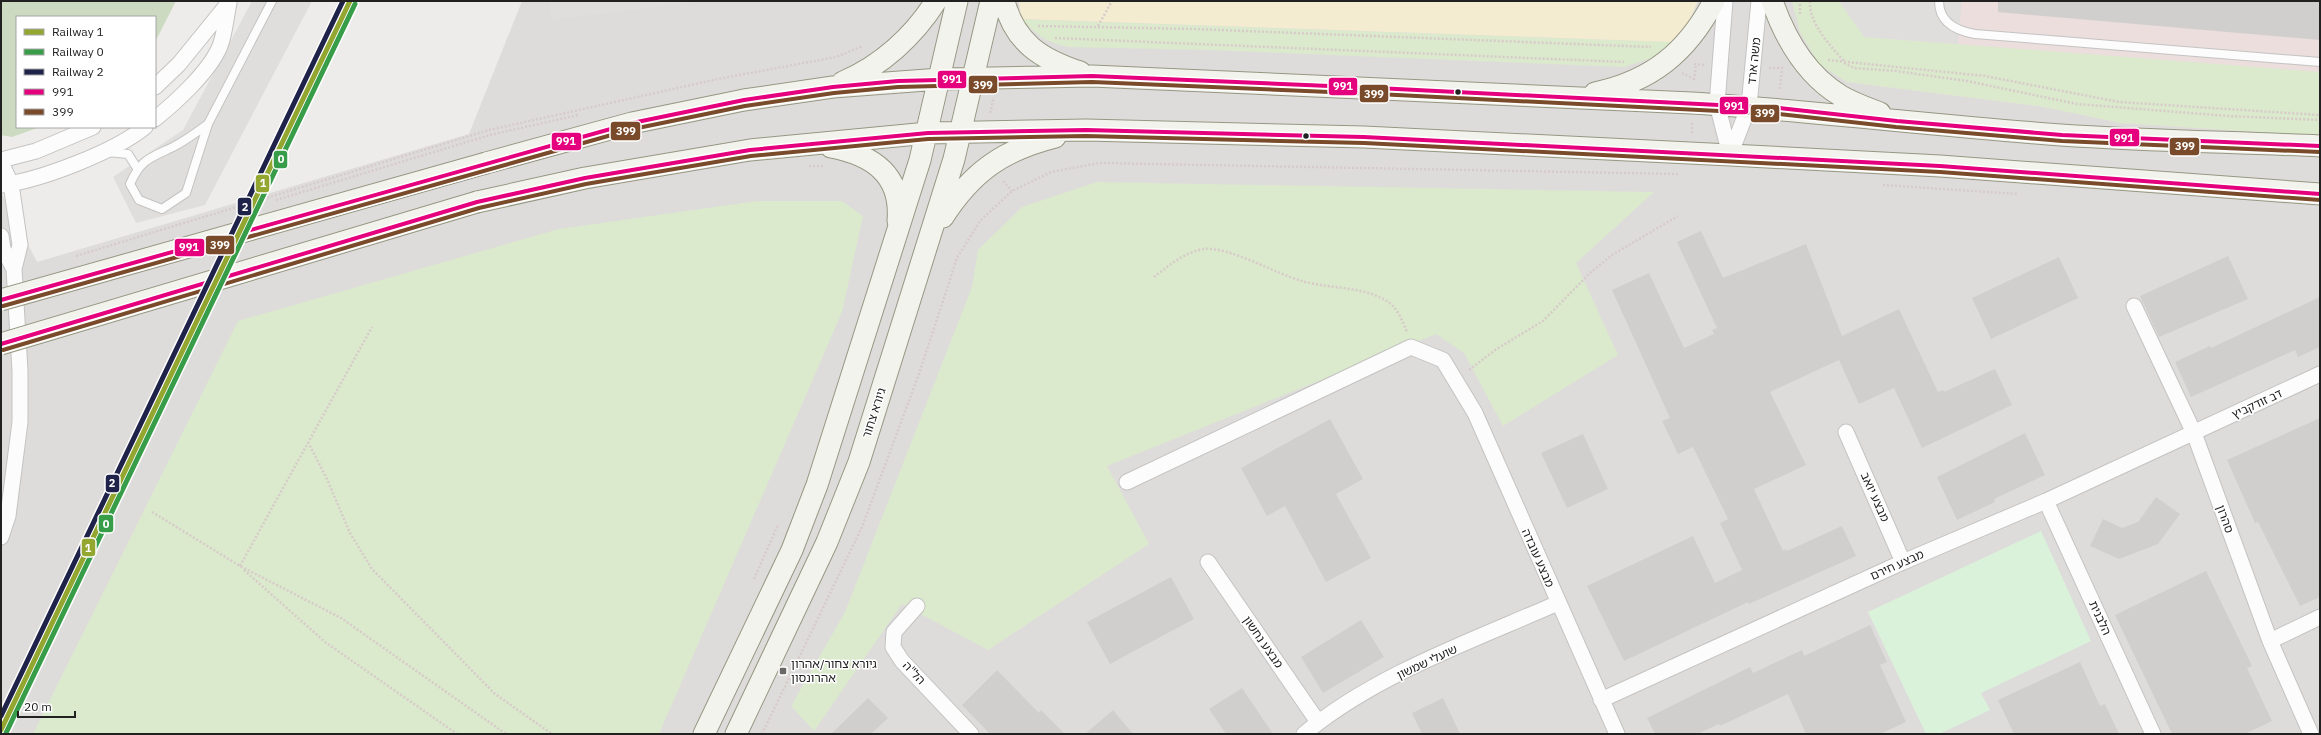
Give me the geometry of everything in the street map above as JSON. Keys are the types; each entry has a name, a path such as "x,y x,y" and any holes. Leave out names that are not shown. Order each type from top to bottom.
{"main road":[{"path":"833,87 858,76 880,62 906,38 936,1"},
{"path":"704,734 792,550 817,485 896,239 928,133 957,1"},
{"name":"גיורא צחור","path":"736,734 827,542 859,462 962,131 991,1"},
{"path":"1004,1 1015,29 1025,42 1040,54 1060,65 1092,76"},
{"path":"1573,98 1621,86 1648,75 1669,60 1693,36 1714,1"},
{"path":"1772,1 1779,22 1792,46 1820,80 1841,96 1897,121"},
{"path":"1,300 486,163 677,113 744,100 833,87 940,79 1092,76 1717,104 2062,135 2320,146"},
{"path":"923,259 941,220 956,197 973,178 992,163 1013,151 1036,142 1086,130"},
{"path":"1,344 477,202 585,178 671,162 750,150 928,133 962,131 1086,130 1364,137 1948,167 2320,194"},
{"path":"809,144 850,151 866,158 885,172 896,195 898,214 896,239"}],"street":[{"path":"1725,1 1717,104 1730,155"},
{"name":"משה ארד","path":"1730,155 1749,106 1754,69 1759,1"},
{"path":"156,86 179,64 229,2"},
{"path":"156,118 171,106 200,75 220,46 229,2"},
{"path":"1,537 8,516 20,422 20,371 14,269 20,245 1,161 36,151 91,128"},
{"path":"6,185 38,178 102,151 143,128"},
{"path":"1,236 3,249 14,269"},
{"name":"סהרון","path":"2134,306 2194,434 2270,641 2306,732"},
{"path":"1127,482 1411,347"},
{"name":"מבצע עובדה","path":"1411,347 1443,360 1475,413 1617,734"},
{"name":"דב זודקביץ","path":"2194,434 2320,374"},
{"name":"מבצע יואב","path":"1846,432 1903,562"},
{"name":"מבצע חירם","path":"1602,700 1903,562 2046,501 2194,434"},
{"name":"הלבנית","path":"2046,501 2153,734"},
{"name":"מבצע נחשון","path":"1208,562 1318,722"},
{"name":"שועלי שמשון","path":"1304,734 1318,722 1357,696 1442,654 1558,603"},
{"name":"הל\"ה","path":"917,606 894,632 893,647 902,661 972,734"},
{"path":"2270,641 2320,617"}],"lane":[{"path":"208,124 175,146 150,157 137,168 130,184 139,200 162,209 186,193 208,124 272,1"},
{"path":"1939,1 1942,16 1954,29 1976,34 2320,62"},
{"path":"102,151 128,154 137,168"}],"path":[{"path":"1098,26 1112,1"},
{"path":"1810,1 1809,8 1824,40 1842,61 1854,68 1896,71 1967,81 2077,104 2228,116 2320,120"},
{"path":"1015,29 1018,27 1039,26 1098,26 1661,48 1669,60 1694,80"},
{"path":"1053,38 1625,62"},
{"path":"70,258 489,130 718,79 836,57 869,43"},
{"path":"854,55 866,49"},
{"path":"1669,60 1696,65 1720,66"},
{"path":"1754,69 1788,68 1830,60 1985,76 2119,102 2320,115"},
{"path":"490,135 669,93 699,88"},
{"path":"762,734 862,527 920,371 957,258 980,221 1012,191 1051,172 1099,162 1683,174"},
{"path":"808,166 823,166 830,168"},
{"path":"1882,185 2025,194"},
{"path":"1457,382 1495,350 1543,321 1590,273 1612,255 1678,216"},
{"path":"1154,277 1175,261 1204,249 1233,254 1302,281 1371,294 1387,301 1396,309 1411,347"},
{"path":"240,566 372,327"},
{"path":"308,442 327,479 350,533 372,570 496,694 552,734"},
{"path":"152,512 240,566 341,618 506,734"},
{"path":"752,584 781,519"},
{"path":"240,566 324,642 457,734"}],"shaded area":[{"path":"252,1 312,1 205,205 136,223 113,177 183,130"},
{"path":"522,1 2320,1 2320,734 1,734 1,192 37,262 469,134"},
{"path":"549,1 699,1 551,20"},
{"path":"1792,1 2320,1 2320,136 2121,123 2039,106 1847,82 1819,64 1800,32"},
{"path":"1839,1 1962,1 1958,44 1864,37"}],"green space":[{"path":"1,1 176,1 156,40 156,16 16,16 16,128 37,128 12,137 1,135"},
{"path":"1792,1 1839,1 1865,37 2320,72 2320,136 2121,123 2039,106 1847,82 1819,64 1800,32"},
{"path":"1021,19 1673,42 1652,58 1624,67 1210,50 1068,47 1053,43 1042,37"},
{"path":"1097,182 1654,192 1576,263 1618,355 1503,426 1464,353 1436,334 1107,466 1149,544 988,650 902,604 814,731 791,706 845,612 972,287 978,250 1022,207"},
{"path":"757,201 842,201 863,216 842,312 659,734 33,734 238,321 559,229"},
{"path":"2041,531 2091,641 1981,693 1990,710 1939,734 1926,734 1868,612"}],"sand":[{"path":"1019,1 1698,1 1689,21 1673,42 1021,19"}],"building":[{"path":"1998,1 2320,1 2320,40 1998,12"},
{"path":"1701,231 1723,278 1806,244 1842,336 1899,309 1938,392 1943,390 1944,392 1995,369 2012,405 1922,448 1894,388 1859,404 1839,360 1770,392 1806,465 1754,489 1783,551 1786,549 1787,551 1842,526 1856,556 1749,604 1748,602 1624,661 1587,586 1693,536 1715,583 1742,570 1720,523 1728,519 1693,447 1678,454 1662,421 1670,418 1612,290 1649,273 1684,348 1714,334 1712,330 1717,328 1677,242"},
{"path":"2228,256 2248,299 2159,337 2140,296"},
{"path":"2059,257 2078,298 1991,339 1972,298"},
{"path":"2320,297 2320,347 2298,357 2295,350 2191,397 2175,362 2210,346 2211,348"},
{"path":"2320,418 2320,597 2300,606 2258,522 2255,523 2227,460"},
{"path":"1330,419 1363,479 1336,494 1371,558 1326,582 1285,506 1267,516 1241,468"},
{"path":"2025,433 2045,475 1994,499 1995,502 1957,520 1937,477"},
{"path":"1583,434 1608,489 1567,508 1541,453"},
{"path":"2156,497 2180,514 2158,544 2119,559 2090,546 2103,519 2122,528 2138,522"},
{"path":"2206,571 2252,666 2247,668 2272,721 2245,734 2172,734 2115,615"},
{"path":"1171,577 1194,619 1110,664 1087,622"},
{"path":"1361,620 1384,657 1323,693 1301,657"},
{"path":"1870,625 1887,662 1880,665 1906,722 1880,734 1806,734 1788,694 1720,726 1719,724 1697,734 1655,734 1647,718 1750,667 1753,673 1802,650 1804,656"},
{"path":"2080,662 2100,706 2105,704 2119,734 2014,734 1998,700"},
{"path":"997,670 1039,713 1041,710 1065,734 990,734 962,705"},
{"path":"1242,688 1273,734 1226,734 1209,709"},
{"path":"868,698 888,718 871,734 831,734"},
{"path":"1443,698 1460,734 1422,734 1412,713"},
{"path":"1113,710 1133,734 1085,734"}],"rail line":[{"name":"2","path":"1,716 343,1"},
{"name":"1","path":"1,730 350,1"},
{"name":"0","path":"6,733 355,4"}],"transit line":[{"name":"991","path":"1,300 632,123 744,100 833,87 898,81 1092,76 1377,88 1779,108 1897,121 2062,135 2320,146"},
{"name":"399","path":"3,306 633,129 745,106 834,93 898,87 1092,82 1377,94 1779,114 1896,127 2062,141 2320,152"},
{"name":"991","path":"1,344 477,202 585,178 750,150 928,133 1086,130 1364,137 1940,166 2320,194"},
{"name":"399","path":"3,350 479,208 586,184 751,156 928,139 1086,136 1364,143 1940,172 2320,200"}],"place":[{"name":"גיורא צחור/אהרון אהרונסון","path":"783,671"}]}
